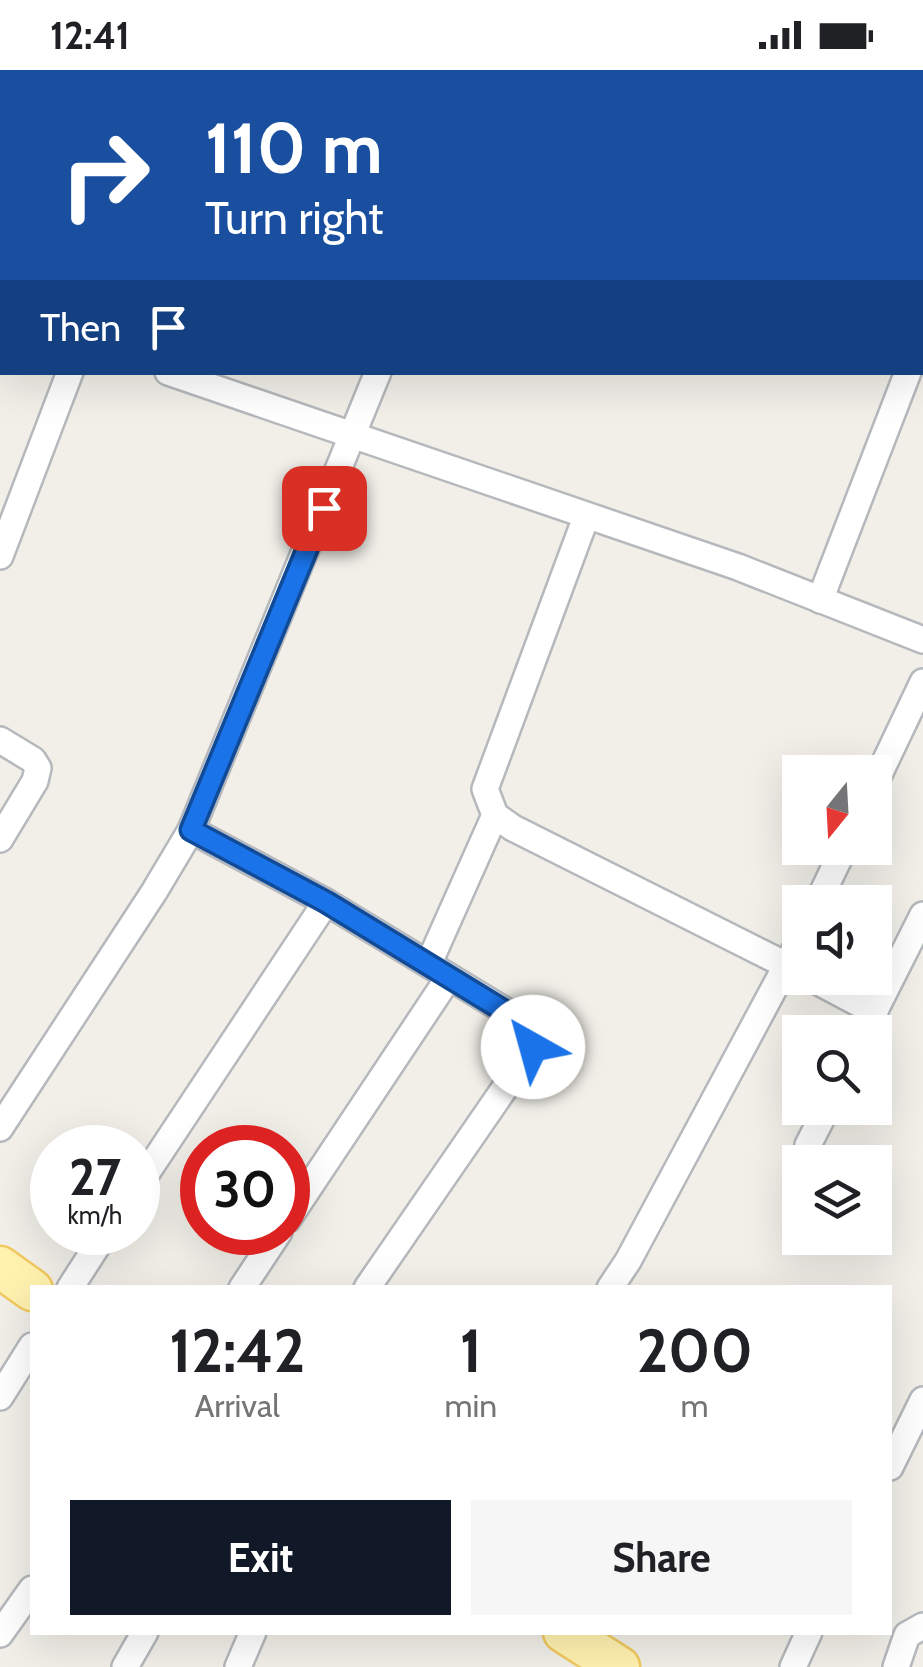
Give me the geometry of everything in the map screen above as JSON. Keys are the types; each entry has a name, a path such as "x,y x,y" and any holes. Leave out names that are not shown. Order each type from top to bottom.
{"main road":[{"path":"0,1267 30,1289"},
{"path":"569,1635 619,1667"}],"street":[{"path":"0,556 69,375"},
{"path":"177,375 738,567 923,640"},
{"path":"0,1128 191,830 377,375"},
{"path":"820,600 907,375"},
{"path":"586,517 485,789 494,815 782,962"},
{"path":"888,755 923,682"},
{"path":"0,740 33,760 38,768 35,781 0,839"},
{"path":"310,1183 439,970 494,815"},
{"path":"191,830 326,902 524,1023 533,1035 533,1047 370,1285"},
{"path":"160,1153 326,902"},
{"path":"873,1015 923,915"},
{"path":"612,1285 786,995"},
{"path":"832,995 860,1015"},
{"path":"808,1145 818,1125"},
{"path":"72,1285 91,1255"},
{"path":"244,1285 263,1255"},
{"path":"0,1397 30,1349"},
{"path":"892,1464 923,1400"},
{"path":"0,1634 30,1592"},
{"path":"896,1667 907,1635 923,1626"},
{"path":"124,1667 144,1635"},
{"path":"238,1667 252,1635"},
{"path":"792,1667 808,1635"}],"route":[{"path":"324,508 191,830 326,902 524,1023 533,1035 533,1047"}]}
